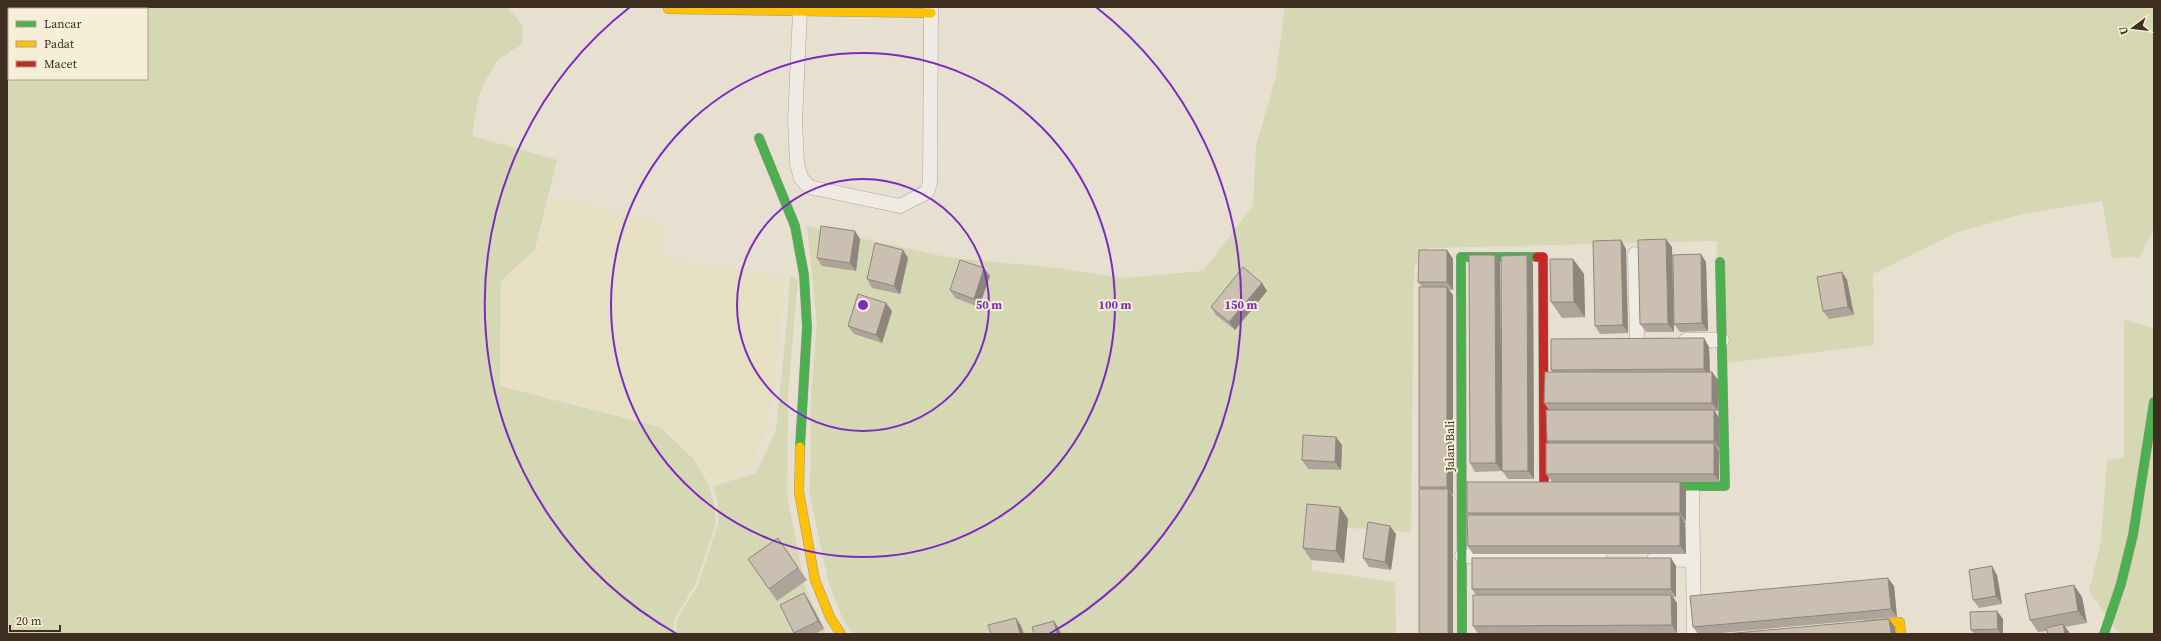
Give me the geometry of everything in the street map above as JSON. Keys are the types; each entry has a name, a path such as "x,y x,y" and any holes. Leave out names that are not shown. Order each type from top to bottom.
{"street":[{"path":"668,7 668,10 808,10 931,10 930,184 928,192 900,206 809,187 801,178 797,164 796,121 808,10"},
{"path":"759,138 795,226 804,275 807,327 802,396 799,492 815,580 830,617 841,634"},
{"path":"1635,254 1637,340"},
{"name":"Jalan Bali","path":"1462,634 1462,556 1465,486 1461,257 1544,257 1544,340"},
{"path":"1645,486 1725,486 1720,262"},
{"path":"1544,486 1544,340 1560,340"},
{"path":"1622,340 1653,340"},
{"path":"1676,340 1722,340"},
{"path":"2104,634 2121,584 2133,535 2154,402"},
{"path":"1544,414 1560,414"},
{"path":"1708,415 1724,415"},
{"path":"1692,486 1694,634"},
{"path":"1462,556 1613,559"},
{"path":"1637,559 1692,560"},
{"path":"1854,626 1900,622 1901,634"}],"shaded area":[{"path":"551,198 586,202 611,214 636,214 664,227 661,258 785,278 776,366 768,423 751,467 720,481 710,482 695,457 661,425 502,385 503,282 536,251"}],"green space":[{"path":"7,7 507,7 523,26 522,44 498,60 485,81 478,99 472,136 557,160 535,250 501,281 500,386 660,427 693,458 708,483 714,503 716,523 695,585 675,618 673,634 7,634"},
{"path":"1285,7 2154,7 2154,227 2140,257 2112,258 2102,201 2023,214 1958,232 1873,274 1874,345 1718,364 1717,241 1428,248 1414,267 1411,532 1318,526 1311,570 1395,582 1396,634 853,634 843,620 828,580 810,496 811,394 817,324 807,226 946,257 1057,268 1124,278 1203,271 1253,206 1256,146 1275,81"},
{"path":"790,277 798,278 788,394 787,494 805,587 827,634 676,634 677,619 698,585 718,524 718,502 713,486 756,473 776,430"},
{"path":"2124,320 2154,328 2154,634 2120,634 2089,591 2101,542 2107,460 2124,457"}],"building":[{"path":"821,226 855,231 850,263 817,258"},
{"path":"1666,239 1668,324 1640,324 1638,240"},
{"path":"1621,240 1623,325 1595,326 1593,241"},
{"path":"875,243 903,250 894,286 867,279"},
{"path":"1419,250 1447,250 1447,282 1418,282"},
{"path":"1701,254 1702,323 1674,324 1673,255"},
{"path":"1469,255 1495,255 1496,463 1470,463"},
{"path":"1527,255 1528,471 1502,471 1501,256"},
{"path":"1550,259 1573,259 1574,302 1551,302"},
{"path":"960,260 984,268 974,299 950,290"},
{"path":"1243,267 1262,283 1229,322 1211,307"},
{"path":"1842,272 1848,307 1823,311 1817,277"},
{"path":"1419,287 1447,287 1447,487 1419,487"},
{"path":"858,294 886,303 876,335 848,326"},
{"path":"1704,338 1704,369 1551,370 1551,339"},
{"path":"1545,372 1712,372 1712,403 1544,403"},
{"path":"1546,410 1714,410 1714,441 1547,441"},
{"path":"1303,435 1336,437 1335,462 1302,460"},
{"path":"1546,443 1714,443 1714,474 1546,474"},
{"path":"1467,482 1680,482 1680,513 1467,513"},
{"path":"1419,489 1448,489 1448,634 1419,634"},
{"path":"1307,504 1340,507 1336,551 1303,548"},
{"path":"1467,515 1680,515 1680,546 1468,546"},
{"path":"1368,522 1390,526 1385,562 1363,558"},
{"path":"778,538 798,568 769,589 748,559"},
{"path":"1472,558 1671,558 1671,589 1472,589"},
{"path":"1992,566 1996,596 1973,600 1969,570"},
{"path":"1888,578 1891,609 1693,627 1690,596"},
{"path":"2074,585 2078,611 2030,620 2025,594"},
{"path":"804,593 818,621 794,633 780,605"},
{"path":"1473,595 1671,595 1672,625 1473,626"},
{"path":"1997,611 1998,629 1971,630 1970,612"},
{"path":"1016,618 1020,634 991,634 988,625"},
{"path":"1889,619 1891,634 1725,634"},
{"path":"1054,621 1057,634 1034,634 1032,627"},
{"path":"2063,624 2065,634 2048,634 2046,628"}],"traffic: fast":[{"path":"759,138 795,226 804,275 807,327 800,447"},
{"path":"1462,634 1461,257 1537,257"},
{"path":"1657,486 1725,486 1720,262"},
{"path":"2104,634 2121,584 2133,535 2154,402"}],"traffic: slow":[{"path":"668,7 668,9 931,13"},
{"path":"800,447 799,492 815,580 830,617 841,634"},
{"path":"1866,625 1900,622 1901,634"}],"traffic: jam":[{"path":"1537,257 1543,257 1544,486"}]}
